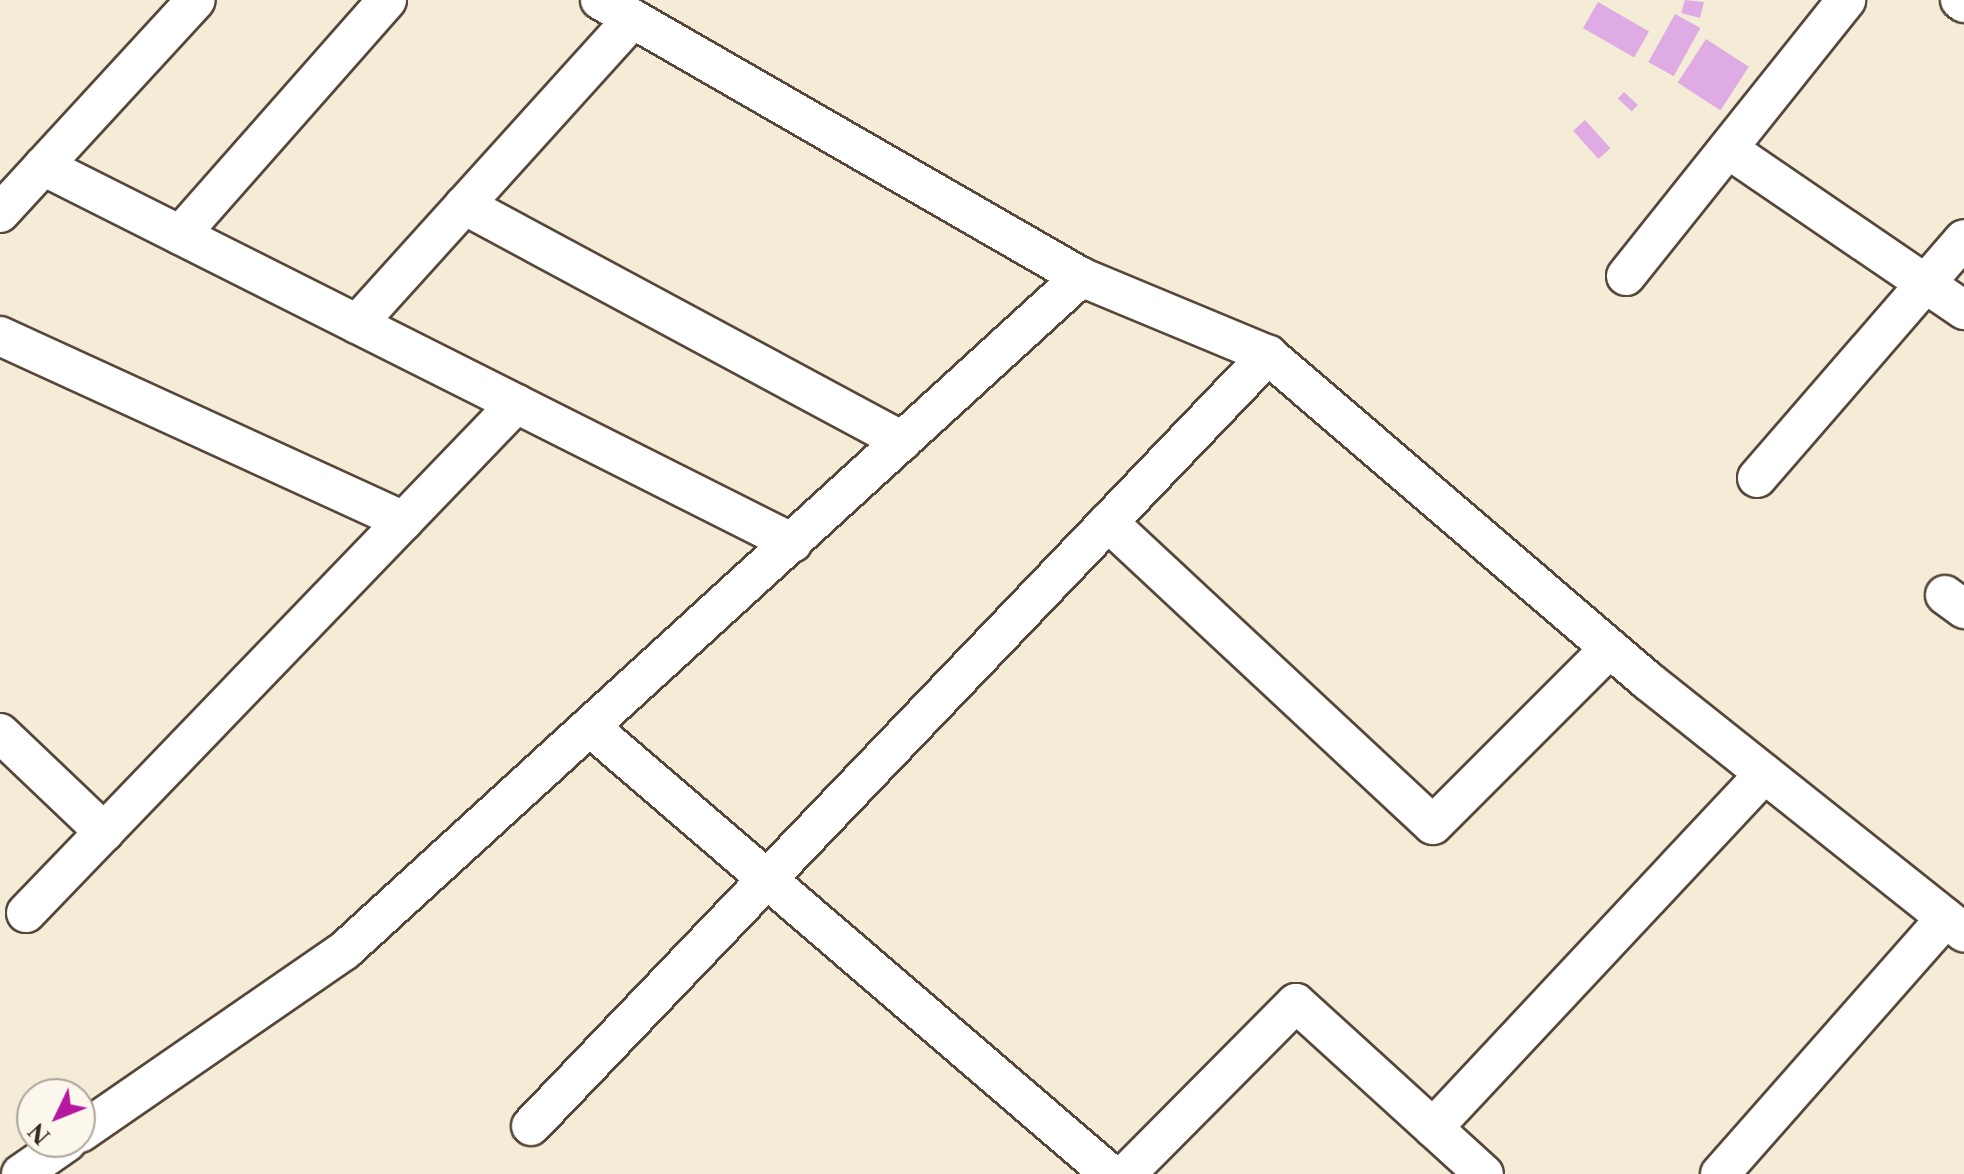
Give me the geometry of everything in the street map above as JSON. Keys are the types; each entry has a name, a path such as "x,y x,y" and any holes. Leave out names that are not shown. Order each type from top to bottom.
{"street":[{"path":"0,213 196,0"},
{"path":"180,235 387,0"},
{"path":"600,0 1081,277 1268,355 1610,648 1955,925 1720,1174"},
{"path":"1626,276 1846,0"},
{"path":"357,324 633,19"},
{"path":"1728,149 1964,310"},
{"path":"43,166 793,543"},
{"path":"464,205 903,441"},
{"path":"1757,478 1964,239"},
{"path":"96,1122 344,951 1081,277"},
{"path":"0,336 404,521"},
{"path":"531,1126 1268,355"},
{"path":"26,913 516,404"},
{"path":"1108,522 1433,825 1610,648"},
{"path":"590,727 1110,1174"},
{"path":"0,733 104,832"},
{"path":"1433,1128 1764,774"},
{"path":"1126,1174 1296,1003 1484,1174"},
{"path":"21,1174 44,1158"}],"building":[{"path":"1685,0 1704,2 1700,18 1681,13"},
{"path":"1598,2 1649,32 1634,57 1583,28"},
{"path":"1675,14 1700,28 1674,76 1648,62"},
{"path":"1706,39 1749,67 1720,110 1678,83"},
{"path":"1624,92 1638,105 1632,112 1618,99"},
{"path":"1585,120 1610,148 1599,159 1573,131"}]}
